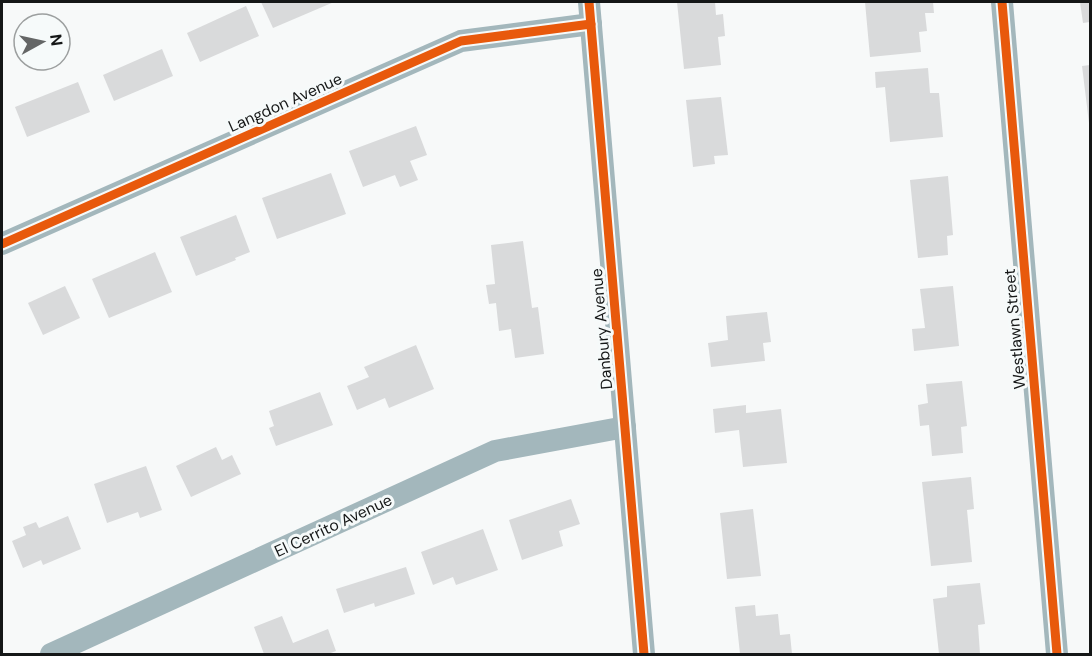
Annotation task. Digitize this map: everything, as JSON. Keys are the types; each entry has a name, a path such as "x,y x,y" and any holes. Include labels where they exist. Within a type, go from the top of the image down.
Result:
{"street":[{"name":"Danbury Avenue","path":"589,2 644,654"},
{"name":"Westlawn Street","path":"1002,2 1057,654"},
{"name":"Langdon Avenue","path":"2,244 461,40 591,24"},
{"name":"El Cerrito Avenue","path":"51,654 495,451 625,427"}],"building":[{"path":"261,2 334,2 273,28"},
{"path":"677,2 715,2 716,15 723,14 725,36 718,37 721,65 684,69"},
{"path":"865,2 933,2 934,13 925,13 927,31 919,32 921,52 870,57"},
{"path":"1080,2 1090,2 1090,22 1083,23"},
{"path":"246,6 259,36 200,62 187,33"},
{"path":"162,49 173,76 114,101 103,75"},
{"path":"1090,65 1090,123 1089,123 1082,66"},
{"path":"928,68 930,93 939,93 943,137 890,142 885,87 876,88 875,72"},
{"path":"78,82 90,112 27,137 15,107"},
{"path":"721,97 728,155 714,156 715,164 693,167 686,100"},
{"path":"416,126 427,155 410,161 418,180 400,187 395,175 363,187 349,151"},
{"path":"331,173 346,214 277,239 262,198"},
{"path":"948,176 953,235 947,236 948,255 918,258 910,180"},
{"path":"236,215 250,252 196,276 180,237"},
{"path":"523,241 532,308 538,307 544,354 515,358 511,329 499,331 496,303 489,304 486,285 495,284 491,245"},
{"path":"155,252 172,292 109,318 92,279"},
{"path":"65,286 80,318 43,335 28,303"},
{"path":"953,286 959,346 914,351 912,329 925,328 920,289"},
{"path":"767,312 771,342 763,343 765,361 711,367 708,343 728,340 726,316"},
{"path":"416,345 434,389 389,408 385,398 357,410 347,386 369,377 364,367"},
{"path":"962,381 967,426 961,427 963,453 932,456 929,425 920,426 918,405 928,403 926,384"},
{"path":"320,392 333,425 276,446 269,428 274,426 269,411"},
{"path":"746,405 746,413 781,409 787,463 743,467 739,430 715,433 713,409"},
{"path":"216,447 222,460 232,455 241,474 191,497 176,466"},
{"path":"146,466 162,510 140,518 138,512 107,523 94,484"},
{"path":"971,477 974,509 967,510 972,562 931,566 922,482"},
{"path":"571,499 580,524 559,531 563,546 522,560 509,520"},
{"path":"753,509 761,576 727,579 720,513"},
{"path":"68,516 81,549 43,565 41,560 23,568 12,541 26,535 23,527 36,522 39,528"},
{"path":"483,529 498,570 456,585 453,577 433,585 421,552"},
{"path":"406,567 415,594 375,607 374,603 344,613 336,589"},
{"path":"980,583 985,624 978,625 980,654 939,654 933,599 947,597 947,586"},
{"path":"755,605 756,616 778,614 780,635 790,634 792,654 740,654 735,607"},
{"path":"282,616 293,643 328,629 336,651 328,654 264,654 254,627"}],"cycle path":[{"path":"589,2 644,654"},
{"path":"1002,2 1057,654"},
{"path":"2,244 461,41 591,24"}]}
